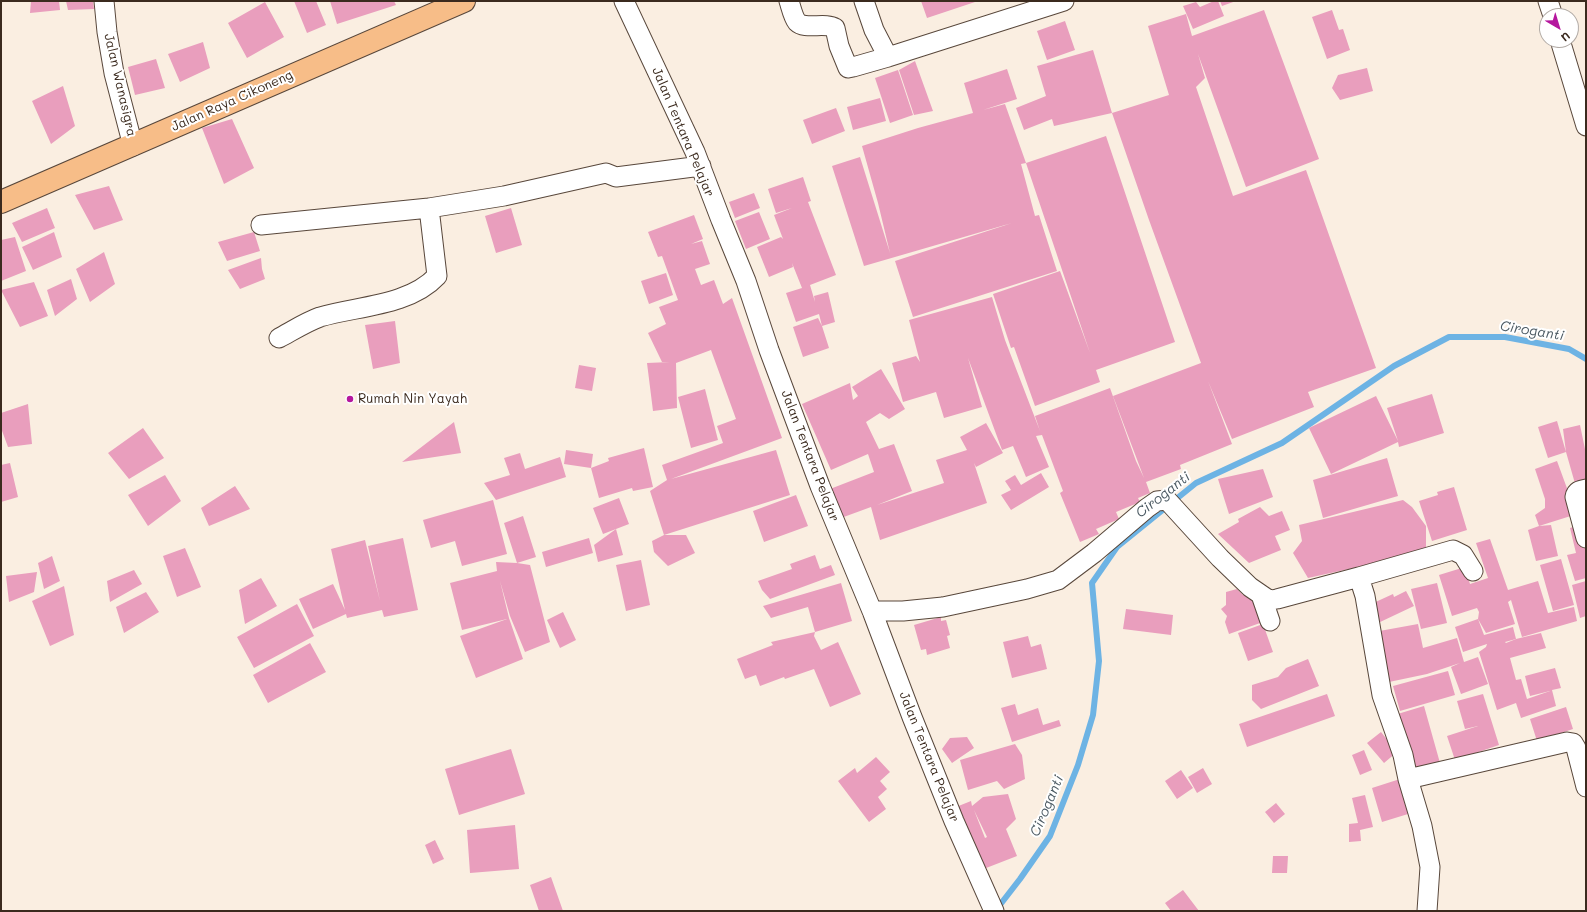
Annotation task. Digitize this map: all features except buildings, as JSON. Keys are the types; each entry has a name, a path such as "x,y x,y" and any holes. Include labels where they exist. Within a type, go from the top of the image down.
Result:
{"highway":[{"name":"Jalan Raya Cikoneng","path":"1,202 464,1"}],"street":[{"name":"Jalan Wanasigra","path":"104,1 107,32 114,73 133,146"},
{"name":"Jalan Tentara Pelajar","path":"624,1 701,166 720,220 746,281 772,357 820,486 872,611 912,717 954,821 992,907"},
{"path":"789,1 796,21 802,25 830,25 835,28 839,46 848,68 888,57 1064,1"},
{"path":"864,1 874,30 888,57"},
{"path":"1562,48 1586,126"},
{"path":"261,225 429,208 504,196 606,173 616,177 701,166"},
{"path":"279,338 319,318 408,296 430,284 437,276 429,208"},
{"path":"1586,489 1579,490 1575,497 1586,538"},
{"path":"872,611 903,611 943,607 1027,589 1058,580 1094,554 1147,508 1157,501 1163,500 1172,506 1220,558 1250,587 1260,595 1271,600 1453,550 1463,555 1473,571"},
{"path":"1359,577 1365,596 1382,695 1403,755 1408,779 1422,826 1430,868 1427,911"},
{"path":"1260,595 1270,621"},
{"path":"1408,779 1567,742 1573,743 1576,748 1586,787"}],"waterway":[{"name":"Ciroganti","path":"996,910 1050,836 1078,765 1093,715 1099,661 1092,583 1117,547 1196,483 1282,443 1394,366 1449,337 1505,337 1569,349 1586,359"}],"place":[{"name":"Rumah Nin Yayah","path":"350,399"}]}
